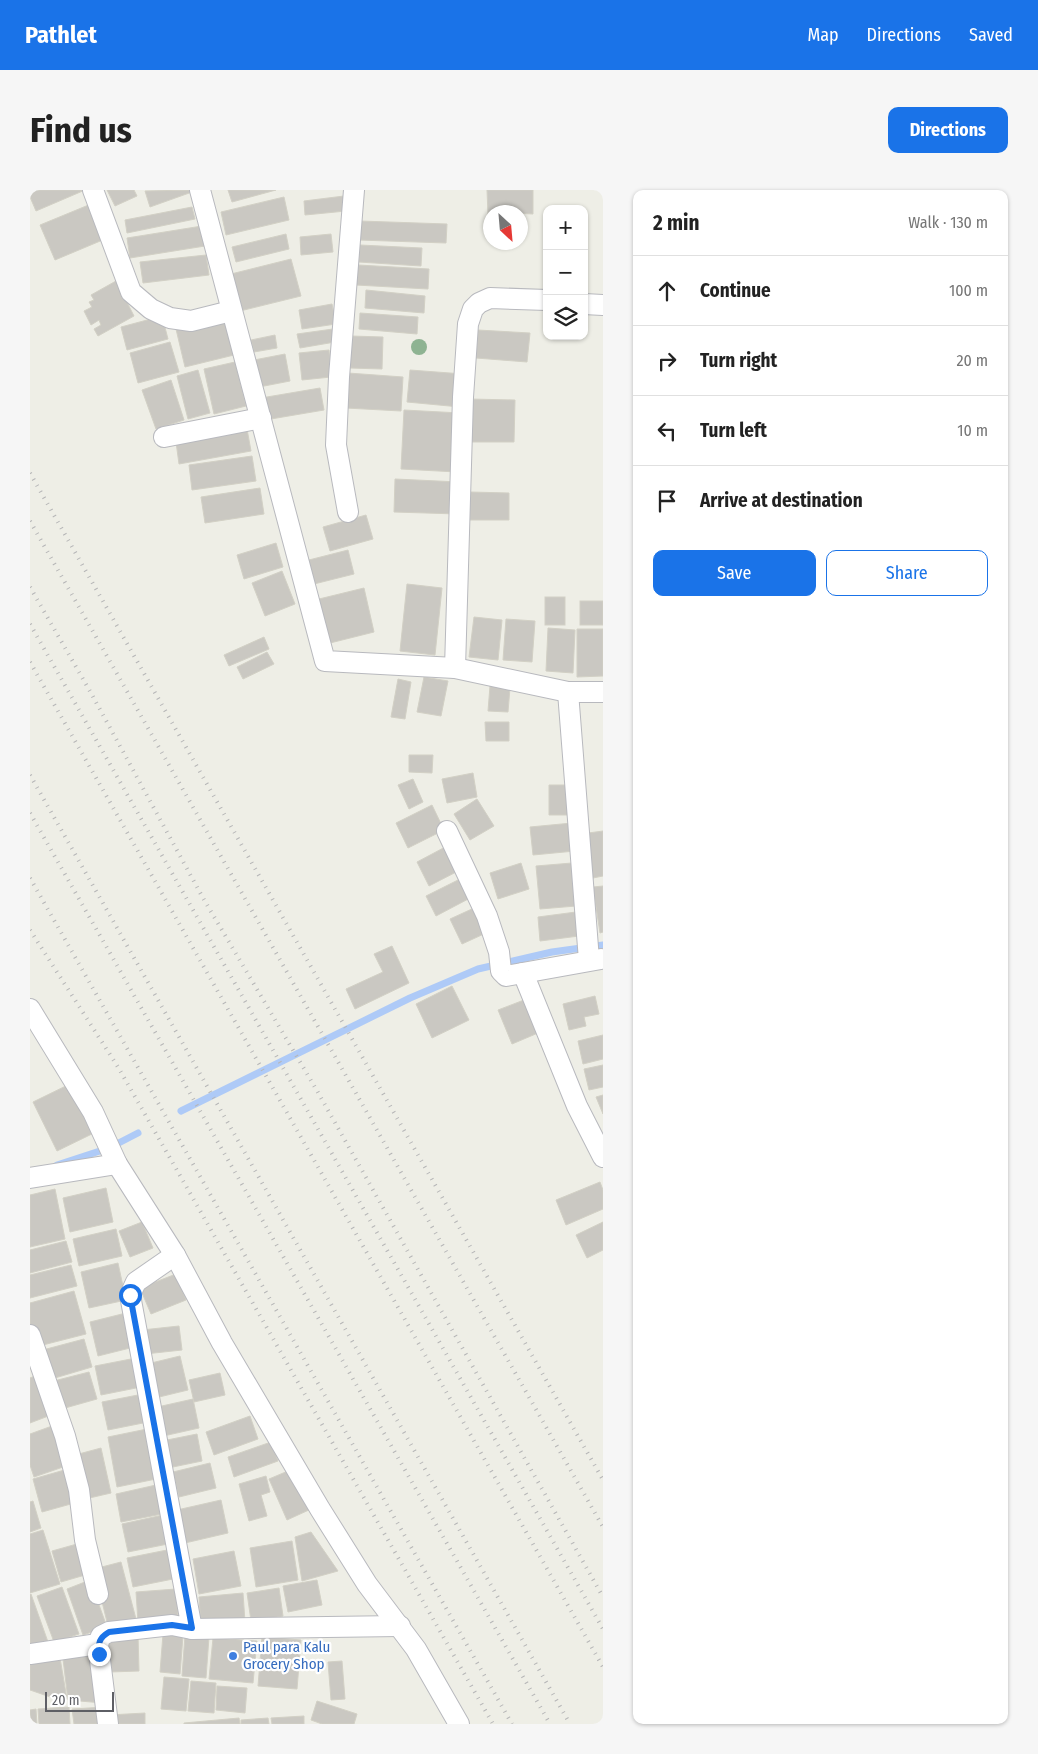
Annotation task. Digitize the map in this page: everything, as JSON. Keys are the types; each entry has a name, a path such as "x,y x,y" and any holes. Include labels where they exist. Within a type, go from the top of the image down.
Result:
{"street":[{"path":"93,190 131,292 151,309 170,318 191,321 231,311"},
{"path":"200,190 324,661 455,668 568,692 603,692"},
{"path":"348,512 336,445 339,377 354,190"},
{"path":"455,668 463,397 468,324 473,309 479,303 490,298 543,300"},
{"path":"588,304 603,305"},
{"path":"164,437 261,418"},
{"path":"447,831 483,908 506,976 594,959 588,936 568,692"},
{"path":"523,973 577,1106 603,1158"},
{"path":"30,1009 93,1112 116,1164 175,1255 222,1343 325,1517 367,1584 400,1626 459,1724"},
{"path":"30,1178 116,1164"},
{"path":"175,1255 136,1282 130,1295 192,1628"},
{"path":"30,1336 65,1436 79,1490 85,1540 98,1594"},
{"path":"108,1724 98,1644 101,1636 109,1632 172,1625 192,1628 400,1626"},
{"path":"30,1654 98,1644"}],"building":[{"path":"30,190 85,190 36,211 30,197"},
{"path":"107,190 134,190 137,196 115,206"},
{"path":"191,190 192,192 150,207 145,191"},
{"path":"228,190 276,190 232,202"},
{"path":"487,190 533,190 533,214 528,214 528,205 488,205"},
{"path":"344,196 346,211 305,215 304,201"},
{"path":"284,197 289,220 226,235 221,212"},
{"path":"91,204 105,239 55,260 40,225"},
{"path":"192,207 195,219 127,233 125,220"},
{"path":"360,221 447,224 446,243 359,240"},
{"path":"202,226 205,246 130,258 127,238"},
{"path":"286,234 289,249 236,262 232,247"},
{"path":"331,234 333,252 301,255 300,237"},
{"path":"360,245 422,248 421,266 359,262"},
{"path":"206,255 209,275 143,283 140,262"},
{"path":"291,259 301,296 240,311 231,274"},
{"path":"358,265 429,269 428,289 356,285"},
{"path":"116,281 134,316 98,336 94,329 101,325 99,320 91,325 84,311 92,307 89,302 94,300 91,295"},
{"path":"366,290 425,296 424,313 365,308"},
{"path":"332,304 336,324 302,329 299,310"},
{"path":"360,313 418,317 417,334 359,329"},
{"path":"162,316 168,339 127,350 121,327"},
{"path":"225,316 234,355 185,367 176,329"},
{"path":"333,329 335,342 300,348 297,334"},
{"path":"478,330 530,333 527,362 476,358"},
{"path":"275,335 277,348 254,352 251,340"},
{"path":"351,336 383,337 382,369 350,368"},
{"path":"170,342 179,372 138,383 130,353"},
{"path":"329,350 331,377 302,380 299,353"},
{"path":"285,354 290,381 259,387 254,360"},
{"path":"235,362 246,406 214,414 204,369"},
{"path":"198,370 210,413 188,419 177,376"},
{"path":"410,370 463,374 460,407 407,402"},
{"path":"348,373 403,377 401,411 346,408"},
{"path":"171,380 184,420 156,429 142,390"},
{"path":"320,388 324,410 265,420 261,398"},
{"path":"469,399 515,400 514,442 469,442"},
{"path":"404,410 460,413 457,472 401,469"},
{"path":"247,429 251,451 179,464 176,442"},
{"path":"252,456 256,481 192,490 189,465"},
{"path":"395,479 459,482 458,514 394,512"},
{"path":"260,488 264,514 205,523 201,497"},
{"path":"470,492 509,493 509,520 470,520"},
{"path":"366,515 373,539 330,551 323,527"},
{"path":"276,543 283,567 244,579 237,555"},
{"path":"348,550 354,574 310,585 305,561"},
{"path":"282,571 295,604 265,616 252,583"},
{"path":"407,584 442,588 435,655 400,651"},
{"path":"364,588 374,632 330,643 319,599"},
{"path":"545,597 565,597 565,625 545,625"},
{"path":"580,601 603,601 603,625 580,625"},
{"path":"474,617 502,620 498,660 469,657"},
{"path":"506,619 535,621 532,662 503,660"},
{"path":"548,628 575,630 573,673 546,671"},
{"path":"577,629 603,629 603,676 577,677"},
{"path":"264,637 269,649 229,666 224,655"},
{"path":"267,652 274,664 243,679 237,667"},
{"path":"424,677 448,681 441,716 417,712"},
{"path":"398,679 411,682 405,719 391,717"},
{"path":"490,686 510,688 508,712 488,711"},
{"path":"485,722 509,722 509,741 486,741"},
{"path":"409,755 433,755 432,773 409,772"},
{"path":"473,773 477,797 447,803 442,779"},
{"path":"413,779 423,802 409,809 398,785"},
{"path":"549,785 571,785 572,815 549,815"},
{"path":"477,799 494,826 470,840 454,814"},
{"path":"432,805 444,830 408,848 396,823"},
{"path":"572,823 575,851 533,855 530,827"},
{"path":"603,831 603,876 588,879 581,834"},
{"path":"449,845 462,869 429,886 417,862"},
{"path":"521,863 529,889 498,899 490,873"},
{"path":"572,863 576,906 540,909 536,866"},
{"path":"462,878 472,897 436,916 426,896"},
{"path":"603,886 603,932 600,933 593,887"},
{"path":"474,908 486,933 462,944 450,919"},
{"path":"576,912 579,936 540,941 538,917"},
{"path":"392,946 409,983 355,1009 346,989 383,972 374,954"},
{"path":"452,986 469,1020 432,1038 416,1004"},
{"path":"595,996 599,1014 584,1017 586,1026 569,1030 563,1004"},
{"path":"524,1000 538,1033 512,1044 498,1010"},
{"path":"603,1035 603,1059 583,1064 578,1041"},
{"path":"603,1065 603,1087 589,1090 584,1069"},
{"path":"74,1082 98,1131 57,1151 33,1102"},
{"path":"603,1095 603,1114 596,1097"},
{"path":"600,1182 603,1190 603,1209 566,1225 556,1200"},
{"path":"106,1188 113,1222 70,1232 63,1198"},
{"path":"55,1189 65,1239 30,1247 30,1195"},
{"path":"142,1222 153,1248 130,1257 119,1231"},
{"path":"603,1222 603,1250 587,1258 576,1235"},
{"path":"116,1229 122,1256 79,1266 73,1239"},
{"path":"66,1241 72,1262 30,1273 30,1250"},
{"path":"118,1263 126,1300 89,1308 81,1272"},
{"path":"71,1265 77,1286 30,1298 30,1275"},
{"path":"176,1274 186,1300 151,1314 140,1288"},
{"path":"74,1291 86,1334 35,1347 30,1328 30,1303"},
{"path":"126,1313 134,1347 98,1356 90,1322"},
{"path":"179,1326 182,1350 145,1354 142,1330"},
{"path":"84,1339 92,1367 48,1380 39,1351"},
{"path":"180,1356 188,1390 155,1398 147,1364"},
{"path":"136,1358 141,1387 101,1395 95,1366"},
{"path":"89,1372 97,1399 58,1410 50,1382"},
{"path":"220,1373 225,1395 194,1402 189,1380"},
{"path":"37,1375 51,1415 30,1423 30,1378"},
{"path":"143,1394 148,1422 108,1430 102,1402"},
{"path":"193,1399 199,1428 159,1437 153,1408"},
{"path":"250,1416 258,1439 214,1455 206,1432"},
{"path":"52,1426 66,1466 34,1477 30,1465 30,1434"},
{"path":"147,1429 156,1479 117,1487 108,1437"},
{"path":"197,1434 202,1461 168,1468 162,1441"},
{"path":"271,1442 278,1461 234,1477 228,1457"},
{"path":"101,1448 111,1493 85,1499 75,1455"},
{"path":"210,1463 216,1488 179,1497 173,1472"},
{"path":"68,1469 78,1502 42,1512 33,1479"},
{"path":"288,1471 311,1509 287,1520 269,1479"},
{"path":"266,1476 270,1492 261,1495 267,1516 249,1521 239,1484"},
{"path":"156,1485 162,1514 121,1522 116,1494"},
{"path":"221,1500 228,1533 185,1543 177,1510"},
{"path":"33,1501 41,1528 30,1532 30,1502"},
{"path":"163,1515 168,1544 128,1552 122,1524"},
{"path":"43,1530 60,1584 30,1593 30,1534"},
{"path":"311,1532 338,1571 302,1581 295,1537"},
{"path":"292,1541 298,1580 256,1587 250,1548"},
{"path":"84,1542 92,1573 61,1582 52,1551"},
{"path":"167,1550 173,1579 133,1587 127,1558"},
{"path":"234,1551 241,1586 199,1594 193,1559"},
{"path":"121,1562 136,1619 108,1626 94,1569"},
{"path":"90,1580 107,1627 83,1635 67,1589"},
{"path":"317,1580 322,1605 288,1612 283,1586"},
{"path":"62,1587 79,1634 54,1642 37,1596"},
{"path":"279,1588 283,1616 251,1621 247,1593"},
{"path":"176,1589 178,1619 138,1622 136,1592"},
{"path":"243,1593 245,1622 201,1626 199,1597"},
{"path":"30,1595 48,1642 30,1648"},
{"path":"163,1634 183,1636 180,1674 160,1672"},
{"path":"138,1635 139,1671 110,1672 108,1636"},
{"path":"185,1635 209,1637 206,1678 182,1676"},
{"path":"262,1637 301,1640 297,1689 258,1686"},
{"path":"213,1638 257,1641 253,1683 209,1679"},
{"path":"97,1655 103,1703 68,1700 63,1659"},
{"path":"60,1658 67,1699 59,1700 30,1690 30,1663"},
{"path":"342,1661 345,1699 331,1700 328,1662"},
{"path":"164,1677 189,1679 186,1711 161,1709"},
{"path":"191,1681 216,1683 214,1713 188,1711"},
{"path":"217,1686 247,1688 245,1713 216,1710"},
{"path":"317,1701 357,1714 354,1724 322,1724 311,1720"},
{"path":"69,1707 70,1724 39,1724 38,1709"},
{"path":"105,1707 106,1724 74,1724 72,1709"},
{"path":"36,1709 37,1724 30,1724 30,1710"},
{"path":"145,1713 145,1724 109,1724 109,1715"},
{"path":"304,1716 304,1724 272,1724 271,1718"},
{"path":"239,1718 240,1724 184,1724 184,1723"},
{"path":"268,1718 269,1724 241,1724 241,1720"}],"waterway":[{"path":"181,1111 410,998 478,969 552,952 603,945"},
{"path":"57,1165 109,1148 138,1133"}],"railway":[{"path":"30,473 603,1480"},
{"path":"30,521 603,1527"},
{"path":"30,587 91,693 203,898 316,1089 603,1597"},
{"path":"30,624 603,1629"},
{"path":"30,662 603,1667"},
{"path":"30,775 570,1724"},
{"path":"30,813 550,1724"},
{"path":"30,878 512,1724"},
{"path":"30,930 118,1067 493,1724"}],"place":[{"name":"Paul para Kalu Grocery Shop","path":"233,1656"}],"route":[{"path":"99,1654 98,1644 101,1636 109,1632 172,1625 192,1628 130,1295"}]}
